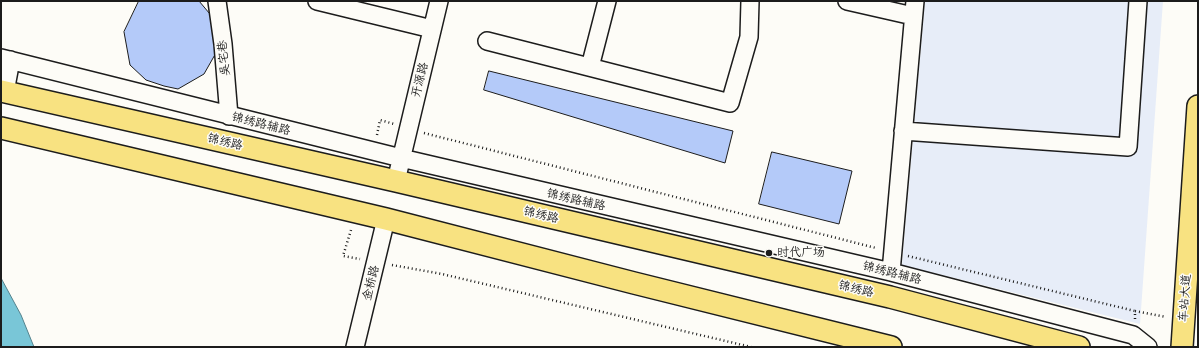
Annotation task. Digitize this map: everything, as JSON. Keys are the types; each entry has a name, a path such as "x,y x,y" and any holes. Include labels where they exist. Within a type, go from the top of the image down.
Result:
{"main road":[{"name":"锦绣路","path":"3,92 396,181 890,297 1078,347"},
{"name":"车站大道","path":"1182,347 1198,106"},
{"path":"1,128 386,220 891,347"}],"street":[{"name":"吴宅巷","path":"217,1 223,44 229,116"},
{"path":"317,1 432,29"},
{"name":"开源路","path":"396,181 439,1"},
{"path":"590,67 607,1"},
{"path":"486,41 730,103 749,37 750,1"},
{"path":"847,1 914,9 890,272"},
{"path":"903,131 1128,147 1138,1"},
{"name":"锦绣路辅路","path":"6,59 401,158 890,272 1133,335 1148,347"},
{"path":"3,92 6,59"},
{"name":"金桥路","path":"355,347 386,220"}],"path":[{"path":"1133,335 1135,311 1184,320"}],"shaded area":[{"path":"925,1 1163,1 1140,324 902,265"}],"water":[{"path":"1,278 21,315 34,347 1,347"}],"building":[{"path":"139,1 199,1 215,20 221,44 204,74 178,89 146,80 130,65 124,32"},
{"path":"489,71 733,131 725,163 484,90"},
{"path":"772,152 852,171 839,224 759,204"}],"place":[{"name":"时代广场","path":"769,253"}]}
